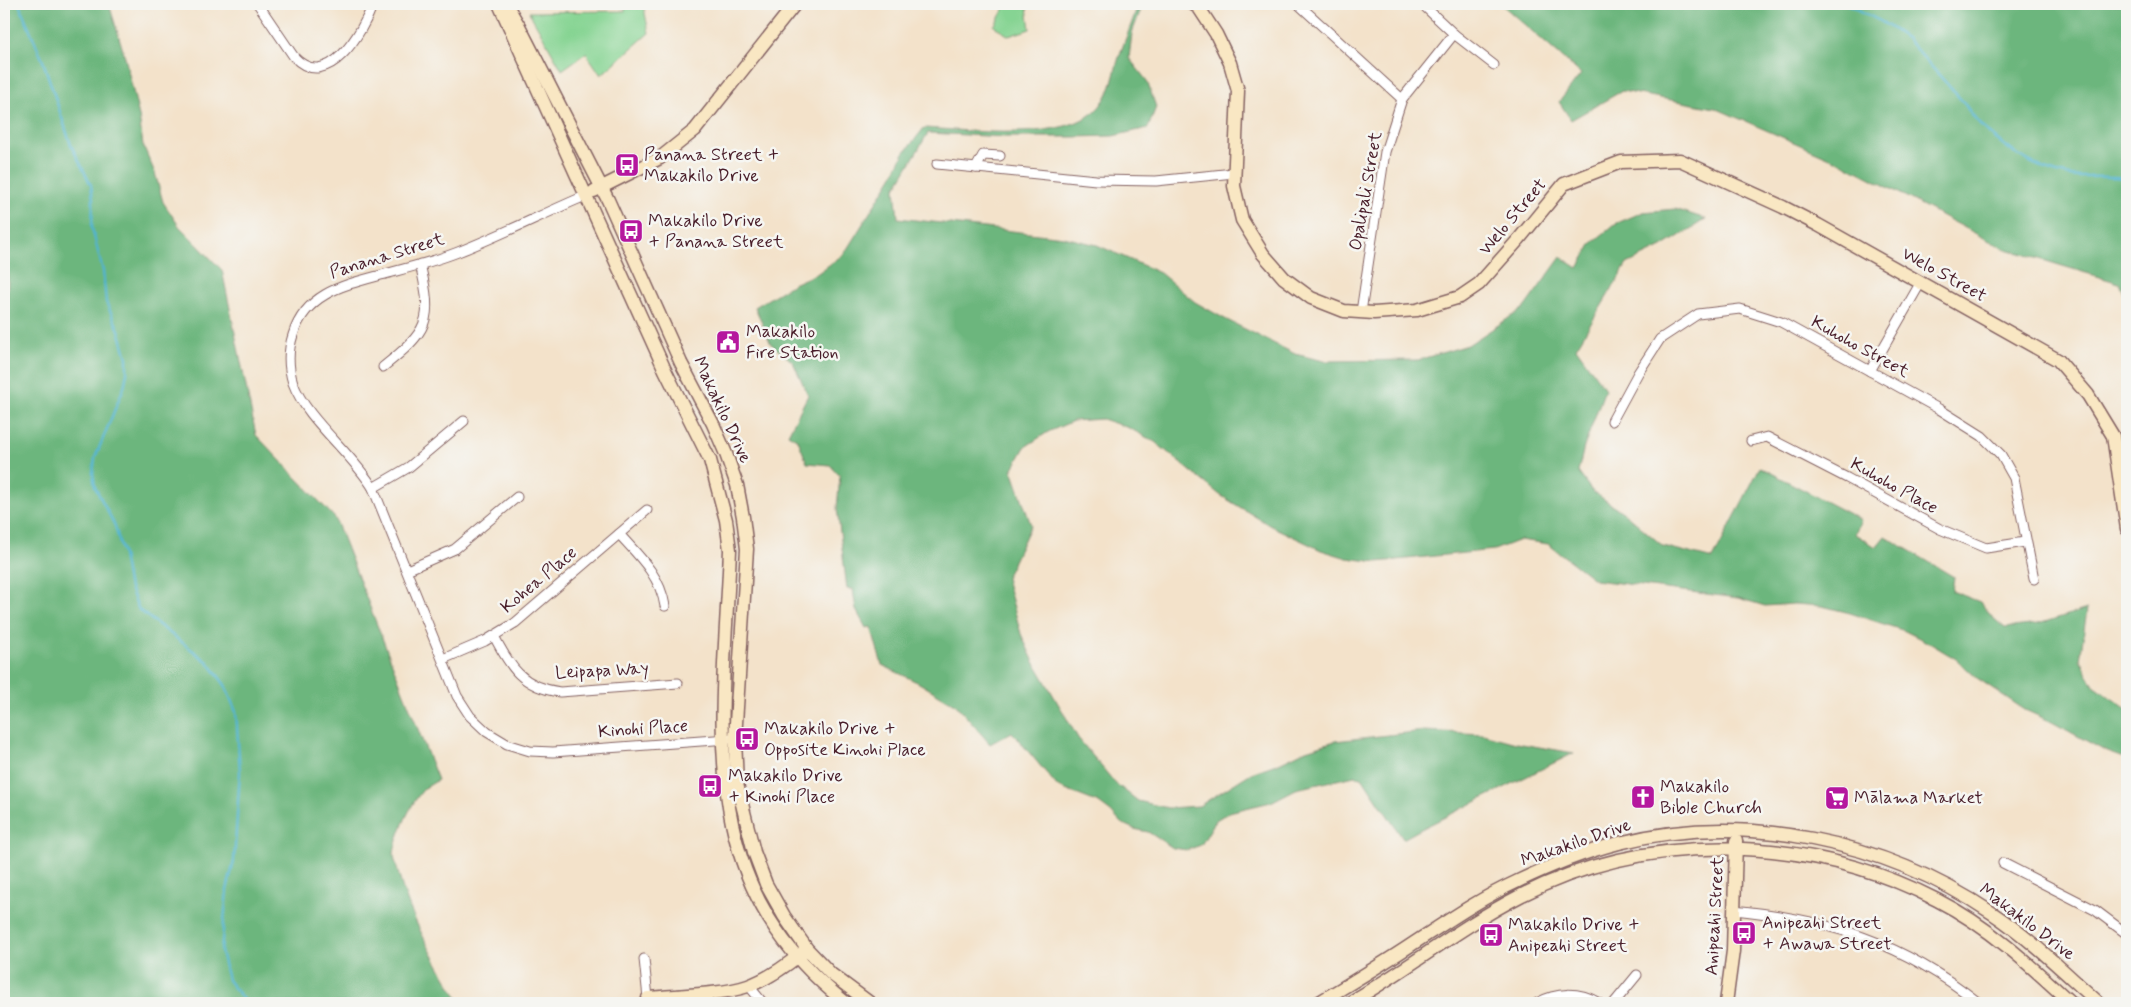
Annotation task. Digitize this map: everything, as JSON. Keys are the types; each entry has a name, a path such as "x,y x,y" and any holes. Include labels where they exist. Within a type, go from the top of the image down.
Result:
{"main road":[{"name":"Makakilo Drive","path":"499,4 585,196 710,460 720,490 730,550 722,739 730,819 739,856 770,922 802,953 870,1003"},
{"name":"Makakilo Drive","path":"506,4 602,188 681,363 713,424 726,454 744,517 747,549 735,739 737,784 754,852 766,884 820,983 846,1003"},
{"name":"Panana Street","path":"585,196 660,158 695,130 795,4"},
{"name":"Welo Street","path":"1194,4 1199,8 1216,34 1230,63 1238,91 1234,186 1242,220 1262,254 1284,278 1311,298 1344,311 1362,312 1417,310 1460,297 1479,284 1564,184 1621,162 1680,160 1783,207 1921,282 2058,360 2088,394 2113,436 2127,529"},
{"path":"666,370 681,363"},
{"name":"Makakilo Drive","path":"1318,1003 1466,910 1515,882 1558,864 1628,842 1674,833 1736,831 1795,836 1862,851 1944,884 1992,913 2036,947 2099,1003"},
{"name":"Anipeahi Street","path":"1726,1003 1732,951 1736,831"},
{"name":"Makakilo Drive","path":"1348,1003 1474,922 1521,896 1570,874 1622,859 1676,850 1736,848 1784,852 1836,862 1888,878 1937,900 1983,928 2026,961 2070,1003"},
{"path":"648,1000 749,986 778,971 802,953"}],"street":[{"path":"258,4 294,57 301,64 314,68 331,63 348,48 364,25 373,4"},
{"path":"1298,4 1402,99"},
{"path":"1422,4 1454,34 1494,65"},
{"name":"Opalipali Street","path":"1362,312 1385,152 1402,99 1454,34"},
{"path":"976,168 983,155 1000,156"},
{"path":"937,164 1096,180 1156,181 1234,173"},
{"name":"Panana Street","path":"553,752 536,752 518,748 496,739 474,720 463,706 373,488 300,398 290,373 290,346 295,329 304,313 323,294 346,284 457,252 585,196"},
{"path":"383,367 411,344 419,334 425,321 428,301 420,264"},
{"path":"1870,370 1921,282"},
{"name":"Kuhoho Street","path":"1612,421 1638,373 1660,339 1698,314 1740,309 1781,322 1939,409 1982,436 2001,455 2014,478 2025,542 2034,579"},
{"path":"373,488 409,467 464,421"},
{"name":"Kuhoho Place","path":"1751,441 1767,437 1940,529 1986,548 2025,542"},
{"path":"407,570 455,549 517,497"},
{"name":"Kohea Place","path":"443,659 494,636 529,612 647,510"},
{"path":"619,534 655,575 665,606"},
{"name":"Leipapa Way","path":"494,636 514,671 532,684 545,689 560,692 678,683"},
{"name":"Kinohi Place","path":"553,752 735,739"},
{"path":"2003,862 2095,910 2127,934"},
{"path":"1734,910 1780,914 1817,922 1872,939 1916,960 1956,985 1979,1003"},
{"path":"644,959 648,1000"},
{"path":"1614,1003 1637,975"},
{"path":"749,986 763,1003"},
{"path":"1537,1003 1565,994 1585,997 1599,1003"}],"green space":[{"path":"4,4 109,4 125,57 139,116 143,145 155,173 163,202 179,226 222,270 256,435 335,518 438,780 425,788 410,809 395,846 394,856 403,889 417,924 461,1003 4,1003 4,325 8,284 4,243"},
{"path":"625,4 645,4 644,8 649,33 601,75 586,53 562,70 529,12 625,11"},
{"path":"1007,4 1019,4 1027,7 1030,29 1009,36 994,26"},
{"path":"1138,4 1143,4 1132,33 1129,58 1147,81 1156,107 1148,128 1113,136 1074,137 1005,137 928,133 895,189 898,218 1064,237 1097,245 1160,273 1195,302 1225,319 1295,354 1324,361 1418,360 1468,345 1524,308 1561,257 1578,268 1592,243 1615,224 1643,212 1675,209 1706,219 1662,247 1627,264 1576,348 1605,389 1584,447 1578,472 1592,491 1627,515 1663,546 1713,559 1760,467 1861,520 1855,534 1876,547 1885,536 1954,577 1952,591 1980,602 1992,617 2005,628 2038,624 2087,609 2080,660 2094,686 2127,709 2127,759 2105,751 2052,722 2025,710 1977,678 1956,659 1931,644 1905,631 1850,613 1822,606 1794,604 1765,606 1738,598 1595,580 1548,544 1520,540 1494,550 1377,562 1347,558 1321,550 1269,525 1220,495 1155,442 1129,428 1102,419 1073,421 1048,432 1025,447 1012,470 1031,525 1006,578 1021,634 1033,660 1078,738 1115,783 1138,801 1168,808 1199,806 1251,773 1279,763 1306,750 1335,741 1424,731 1483,734 1516,743 1574,753 1403,839 1362,777 1355,776 1296,789 1271,802 1229,812 1216,820 1201,845 1187,850 1173,848 1148,832 1134,829 1121,823 1099,803 1058,787 1012,732 990,744 956,705 919,683 882,665 871,627 866,628 856,610 853,589 847,589 837,508 840,476 830,465 807,463 798,440 788,434 808,395 793,362 771,344 755,307 793,284 818,273 844,254 892,177 904,153 924,128 1017,132 1066,126 1086,118 1100,106 1108,93"},
{"path":"1501,4 2127,4 2127,303 2119,283 2003,248 1844,164 1715,108 1622,91 1571,120 1559,102 1581,74"}],"waterway":[{"path":"19,4 43,61 71,145 91,185 93,199 92,228 103,271 106,302 119,330 127,358 127,373 124,387 95,458 93,473 95,487 115,526 128,583 139,610 208,662 225,685 236,712 240,772 234,861 227,890 221,951 228,980 246,1003"},
{"path":"1847,4 1882,22 1906,38 1984,127 2010,150 2040,167 2070,176 2127,179"}],"place":[{"name":"Panana Street + Makakilo Drive","path":"627,165"},
{"name":"Makakilo Drive + Panana Street","path":"631,231"},
{"name":"Makakilo Fire Station","path":"728,342"},
{"name":"Makakilo Drive + Opposite Kinohi Place","path":"747,739"},
{"name":"Makakilo Drive + Kinohi Place","path":"710,786"},
{"name":"Makakilo Bible Church","path":"1643,797"},
{"name":"Mālama Market","path":"1837,798"},
{"name":"Anipeahi Street + Awawa Street","path":"1744,933"},
{"name":"Makakilo Drive + Anipeahi Street","path":"1491,935"}]}
